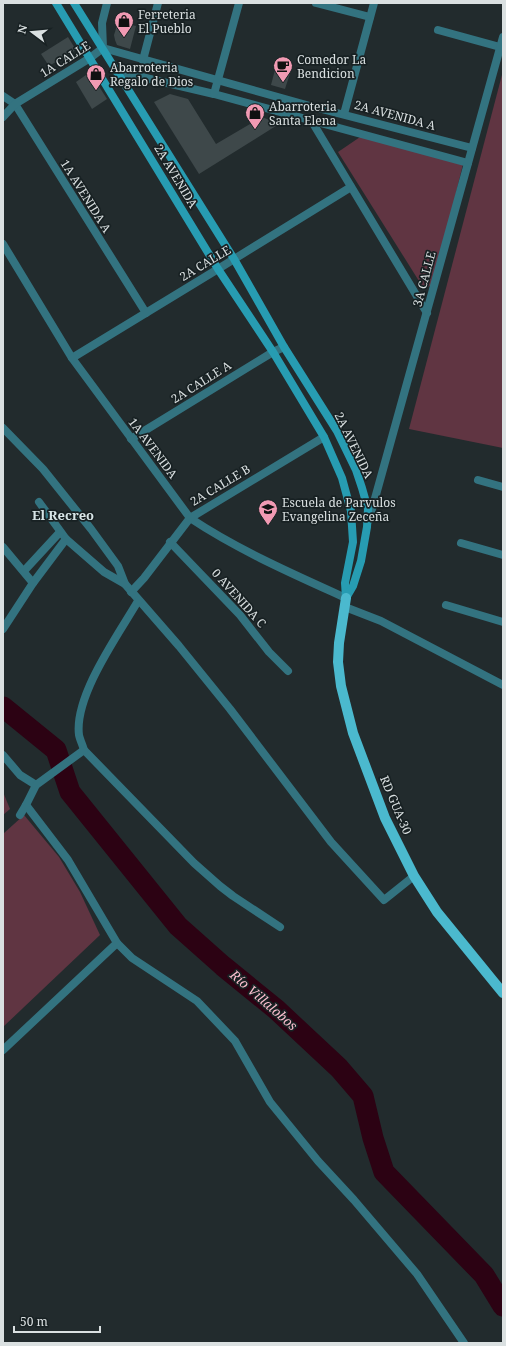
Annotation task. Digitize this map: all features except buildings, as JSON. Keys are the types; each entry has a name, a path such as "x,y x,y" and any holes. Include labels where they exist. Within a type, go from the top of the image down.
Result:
{"main road":[{"name":"RD GUA-30","path":"346,603 339,643 338,662 340,686 353,733 385,818 414,876 437,912 503,992"}],"street":[{"name":"2A AVENIDA","path":"56,3 218,269 273,352 324,437 342,478 351,511 353,526 353,542 345,583 346,603"},
{"name":"2A AVENIDA","path":"74,3 234,259 284,347 337,431 356,470 368,509 367,527 361,561 346,603"},
{"name":"1A CALLE","path":"3,117 15,104 90,58 103,48 102,23 107,3"},
{"path":"143,60 158,3"},
{"path":"214,94 239,3"},
{"path":"316,3 370,17"},
{"path":"344,114 374,3"},
{"path":"438,30 500,47"},
{"name":"3A CALLE","path":"367,527 503,38"},
{"name":"2A AVENIDA A","path":"103,48 217,81 472,148"},
{"path":"116,71 214,94 468,163"},
{"name":"1A AVENIDA A","path":"3,96 15,104 146,312"},
{"path":"311,120 427,313"},
{"name":"2A CALLE","path":"72,358 351,187"},
{"name":"1A AVENIDA","path":"3,244 72,358 190,518 220,537 288,571 503,686"},
{"name":"2A CALLE A","path":"131,440 273,352 284,347"},
{"path":"3,428 43,469 91,529 118,566 125,584 138,601 179,646 230,709 331,842 384,900 414,876"},
{"name":"2A CALLE B","path":"131,592 144,578 170,542 190,518 324,437"},
{"path":"478,480 503,487"},
{"path":"40,502 66,539 104,572 125,584"},
{"path":"353,526 367,527"},
{"path":"24,571 60,532"},
{"path":"3,629 33,583 66,539"},
{"name":"0 AVENIDA C","path":"170,542 240,615 269,652 288,671"},
{"path":"461,543 503,555"},
{"path":"3,547 33,583"},
{"path":"138,601 98,668 86,693 80,717 79,736 84,750 210,877 233,896 280,927"},
{"path":"446,605 503,622"},
{"path":"20,815 38,783 68,763 84,750"},
{"path":"3,755 20,775 38,783"},
{"path":"26,805 68,860 117,944 132,958 197,1001 235,1042 270,1102 318,1161 354,1200 416,1274 464,1343"},
{"path":"3,1050 117,944"}],"shaded area":[{"path":"503,71 503,448 409,429"},
{"path":"363,135 463,164 434,284 424,289 338,152"},
{"path":"3,792 10,809 3,815"},
{"path":"24,815 59,857 80,892 100,935 3,1027 3,834"}],"waterway":[{"name":"Río Villalobos","path":"3,707 56,750 70,792 178,926 223,966 277,1010 339,1068 363,1096 373,1138 384,1172 484,1275 503,1306"}],"place":[{"name":"Ferreteria El Pueblo","path":"124,38"},
{"name":"Comedor La Bendicion","path":"283,83"},
{"name":"Abarroteria Regalo de Dios","path":"96,91"},
{"name":"Abarroteria Santa Elena","path":"255,130"},
{"name":"Escuela de Parvulos Evangelina Zeceña","path":"268,526"}],"district":[{"name":"El Recreo","path":"63,515"}]}
